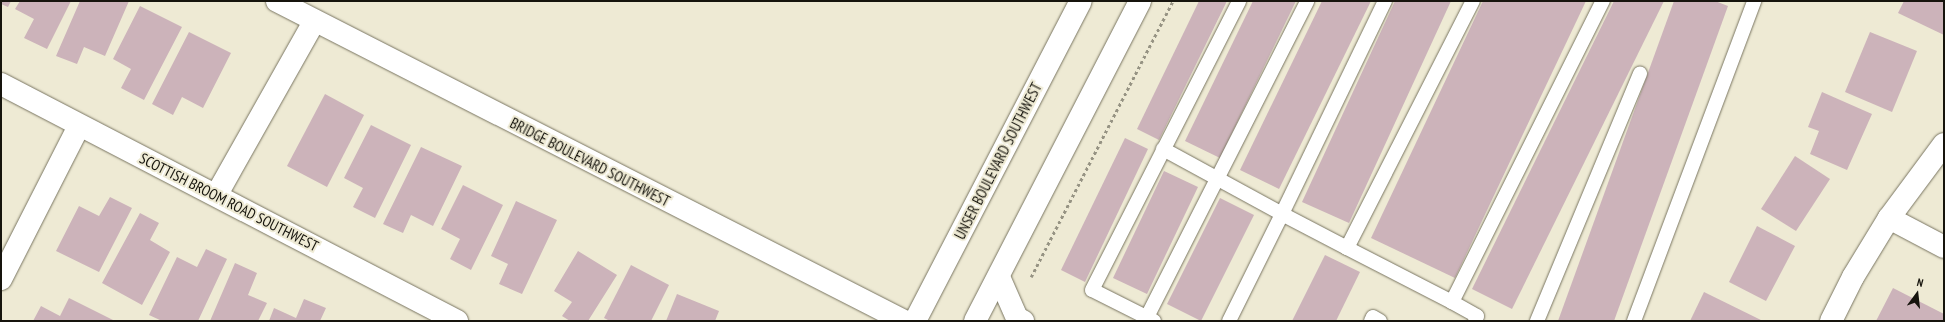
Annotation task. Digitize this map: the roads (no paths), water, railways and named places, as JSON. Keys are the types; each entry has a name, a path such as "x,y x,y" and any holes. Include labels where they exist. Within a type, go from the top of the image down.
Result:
{"street":[{"name":"BRIDGE BOULEVARD SOUTHWEST","path":"277,1 314,22 904,321"},
{"name":"UNSER BOULEVARD SOUTHWEST","path":"915,321 1082,1"},
{"path":"975,321 1140,1"},
{"path":"217,194 314,22"},
{"name":"SCOTTISH BROOM ROAD SOUTHWEST","path":"1,84 79,126 217,194 457,321"},
{"path":"1,279 79,126"},
{"path":"1831,321 1853,277 1889,218 1944,144"},
{"path":"1889,218 1944,247"},
{"path":"999,277 1017,318 1023,321"}],"lane":[{"path":"1239,1 1092,290 1151,319 1217,179 1308,1"},
{"path":"1229,321 1385,1"},
{"path":"1347,248 1473,1"},
{"path":"1452,302 1603,1"},
{"path":"1634,321 1754,1"},
{"path":"1537,321 1640,74"},
{"path":"1164,149 1282,214 1452,302 1480,319"},
{"path":"1371,321 1373,317 1380,321"}]}
